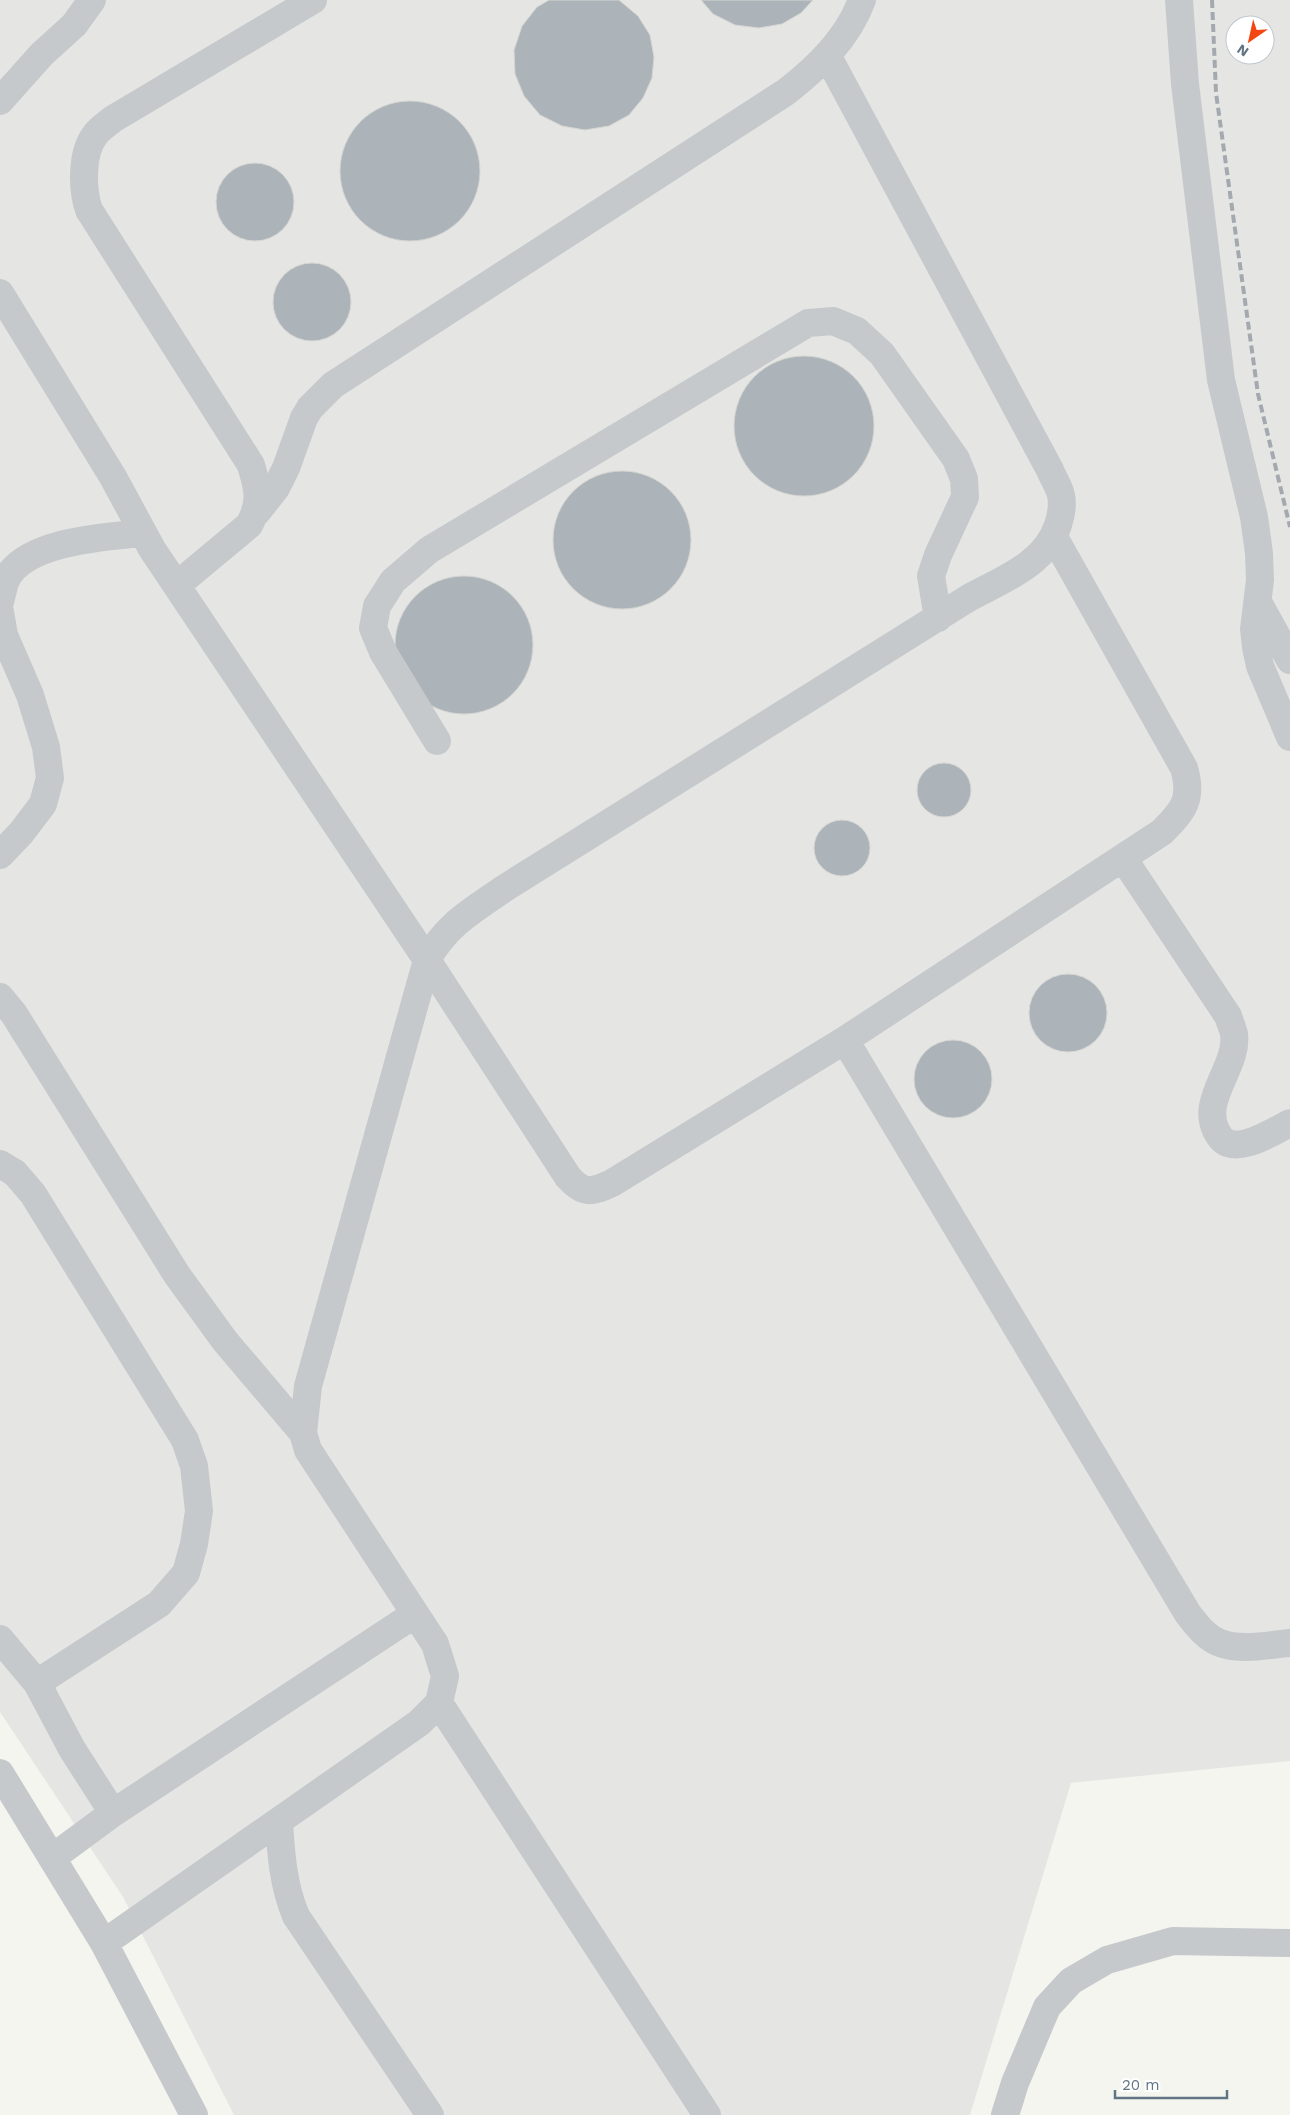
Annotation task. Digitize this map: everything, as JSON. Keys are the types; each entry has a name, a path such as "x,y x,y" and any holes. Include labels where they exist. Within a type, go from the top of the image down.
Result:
{"street":[{"path":"0,101 42,54 74,26 92,0"},
{"path":"257,512 257,485 251,465 89,210 84,197 83,178 87,155 95,135 113,120 313,0"},
{"path":"177,585 249,525 276,488 286,468 304,418 310,408 333,384 786,92 808,75 827,55 854,20 862,0"},
{"path":"1179,0 1185,84 1221,380 1254,517 1260,553 1260,580 1254,629 1256,648 1260,666 1290,738"},
{"path":"104,1943 419,1724 439,1702 445,1676 435,1644 308,1450 303,1433 308,1386 427,960 438,940 455,922 505,888 938,618 1027,565 1044,552 1054,537 1062,514 1061,495 1050,470 827,55"},
{"path":"0,293 113,477 143,533 427,960 568,1177 578,1188 594,1191 612,1183 845,1040 1162,832 1176,818 1186,802 1189,785 1184,768 1054,537"},
{"path":"437,741 383,652 373,628 377,606 393,581 428,550 808,324 833,321 857,331 876,348 956,459 964,479 965,497 938,555 931,576 938,618"},
{"path":"0,602 6,579 24,560 50,547 102,537 143,533"},
{"path":"1258,602 1290,660"},
{"path":"0,612 4,636 30,695 46,747 50,778 42,804 22,833 0,856"},
{"path":"1123,858 1228,1016 1234,1035 1231,1054 1212,1111 1214,1126 1218,1133 1222,1139 1237,1145 1256,1140 1290,1123"},
{"path":"0,997 14,1014 177,1275 225,1341 303,1433"},
{"path":"845,1040 1188,1614 1204,1633 1219,1643 1242,1648 1290,1643"},
{"path":"0,1164 15,1173 33,1194 185,1440 194,1466 199,1511 194,1544 186,1573 159,1604 37,1683"},
{"path":"52,1858 113,1813 415,1614"},
{"path":"0,1639 37,1683 72,1749 113,1813"},
{"path":"439,1702 707,2115"},
{"path":"0,1773 104,1943 194,2115"},
{"path":"279,1821 282,1864 288,1895 296,1916 430,2115"},
{"path":"1005,2115 1015,2083 1047,2007 1071,1981 1107,1960 1173,1941 1290,1943"}],"shaded area":[{"path":"0,0 1290,0 1290,1761 1071,1783 970,2115 234,2115 123,1897 0,1712"}],"building":[{"path":"549,0 619,0 638,16 650,35 654,57 652,78 643,98 629,115 609,126 585,130 562,126 540,115 524,96 515,74 514,50 522,26 537,7"},
{"path":"701,0 813,0 801,13 782,24 759,28 735,25 713,14"},
{"path":"410,101 437,107 449,113 459,122 468,132 474,144 480,171 474,198 468,210 459,220 449,229 437,235 410,241 383,235 371,229 361,220 352,210 346,198 340,171 346,144 352,132 361,122 371,113 383,107"},
{"path":"255,163 270,166 287,180 291,187 294,202 291,217 277,234 270,238 255,241 240,238 223,224 219,217 216,202 219,187 233,170 240,166"},
{"path":"312,263 327,266 339,275 348,287 351,302 348,317 339,329 327,338 312,341 297,338 285,329 276,317 273,302 276,287 285,275 297,266"},
{"path":"804,356 831,362 843,368 853,377 862,387 868,399 874,426 868,453 862,465 853,475 843,484 831,490 804,496 777,490 765,484 755,475 746,465 740,453 734,426 740,399 746,387 755,377 765,368 777,362"},
{"path":"622,471 636,472 649,476 661,482 671,491 680,501 686,513 690,526 690,554 686,567 680,579 671,589 661,598 649,604 636,608 622,609 608,608 595,604 583,598 573,589 564,579 558,567 554,554 553,540 554,526 558,513 564,501 573,491 583,482 595,476 608,472"},
{"path":"464,576 478,577 491,581 503,587 513,596 522,606 528,618 532,631 532,659 528,672 522,684 513,694 503,703 491,709 478,713 464,714 450,713 437,709 425,703 415,694 406,684 400,672 396,659 395,645 396,631 400,618 406,606 415,596 425,587 437,581 450,577"},
{"path":"939,763 949,763 959,767 967,775 971,790 967,805 959,813 949,817 939,817 929,813 921,805 917,795 917,785 921,775 929,767"},
{"path":"842,820 857,825 865,833 870,848 865,863 857,871 842,876 827,871 819,863 814,848 819,833 827,825"},
{"path":"1068,974 1083,977 1100,991 1104,998 1107,1013 1104,1028 1090,1045 1083,1049 1068,1052 1053,1049 1036,1035 1032,1028 1029,1013 1032,998 1046,981 1053,977"},
{"path":"953,1040 968,1043 985,1057 989,1064 992,1079 989,1094 975,1111 968,1115 953,1118 938,1115 921,1101 917,1094 914,1079 917,1064 931,1047 938,1043"}],"railway":[{"path":"1212,0 1216,93 1258,394 1290,527"}]}
